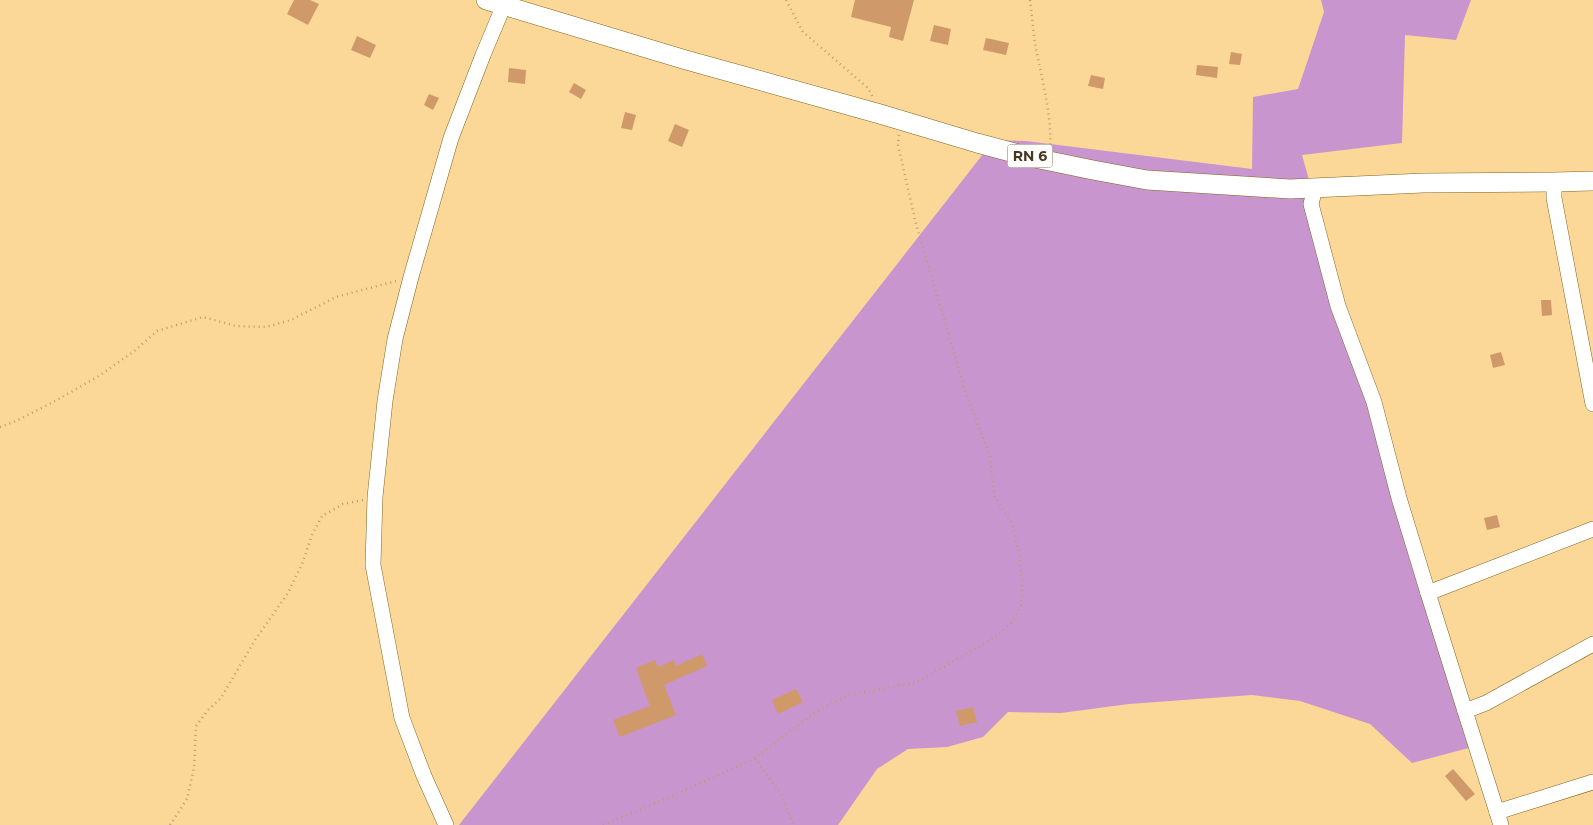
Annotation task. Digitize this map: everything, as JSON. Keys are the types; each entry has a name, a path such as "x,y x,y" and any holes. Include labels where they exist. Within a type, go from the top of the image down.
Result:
{"main road":[{"name":"RN 6","path":"486,0 686,60 977,143 1049,161 1147,180 1290,188 1423,183 1593,181"}],"street":[{"path":"446,825 424,776 402,718 373,565 375,497 385,401 395,339 451,138 504,5"},
{"path":"1554,182 1554,198 1593,404"},
{"path":"1315,188 1311,204 1338,306 1374,402 1399,498 1499,819 1593,782"},
{"path":"1428,593 1593,529"},
{"path":"1465,711 1486,703 1593,644"}],"path":[{"path":"786,0 803,32 868,88 880,114"},
{"path":"1030,0 1050,135 1049,161"},
{"path":"603,825 673,796 755,758 817,711 850,696 917,682 987,642 1011,624 1021,605 1022,585 1019,553 1011,522 995,497 990,456 966,394 916,224 898,145 900,120"},
{"path":"0,427 55,401 99,376 133,352 157,331 203,318 236,326 266,327 291,320 336,297 379,284 411,278"},
{"path":"170,825 186,799 194,768 196,726 208,710 221,698 254,640 288,594 302,564 312,535 322,516 343,504 375,497"},
{"path":"755,758 780,793 794,825"}],"shaded area":[{"path":"1321,0 1471,0 1456,40 1405,35 1402,143 1302,155 1341,294 1380,402 1480,745 1412,763 1370,724 1300,701 1252,695 1129,704 1061,713 1008,712 983,737 947,747 908,749 877,769 838,825 459,825 994,140 1026,141 1252,169 1253,97 1298,89 1324,12"}],"building":[{"path":"294,0 310,0 319,4 308,25 287,14"},
{"path":"855,0 914,0 903,41 889,37 891,27 851,17"},
{"path":"934,25 951,29 948,45 930,41"},
{"path":"357,36 376,45 370,58 351,50"},
{"path":"986,38 1009,43 1006,55 983,50"},
{"path":"1231,52 1242,54 1240,65 1229,64"},
{"path":"1197,65 1218,67 1217,78 1196,75"},
{"path":"509,68 526,70 525,84 508,82"},
{"path":"1091,75 1105,78 1103,89 1088,86"},
{"path":"574,83 586,90 581,99 569,92"},
{"path":"429,94 439,98 433,110 424,105"},
{"path":"625,112 636,115 632,130 621,128"},
{"path":"675,124 689,130 682,147 668,141"},
{"path":"1541,300 1551,300 1552,315 1542,316"},
{"path":"1501,352 1505,365 1493,368 1490,355"},
{"path":"1497,515 1500,527 1487,530 1484,518"},
{"path":"702,654 707,666 664,685 676,715 620,737 613,720 650,706 636,668 655,660 658,667 674,660 676,666"},
{"path":"796,689 803,702 778,714 772,700"},
{"path":"973,707 977,722 960,726 956,711"},
{"path":"1453,769 1475,794 1466,801 1445,776"}]}
